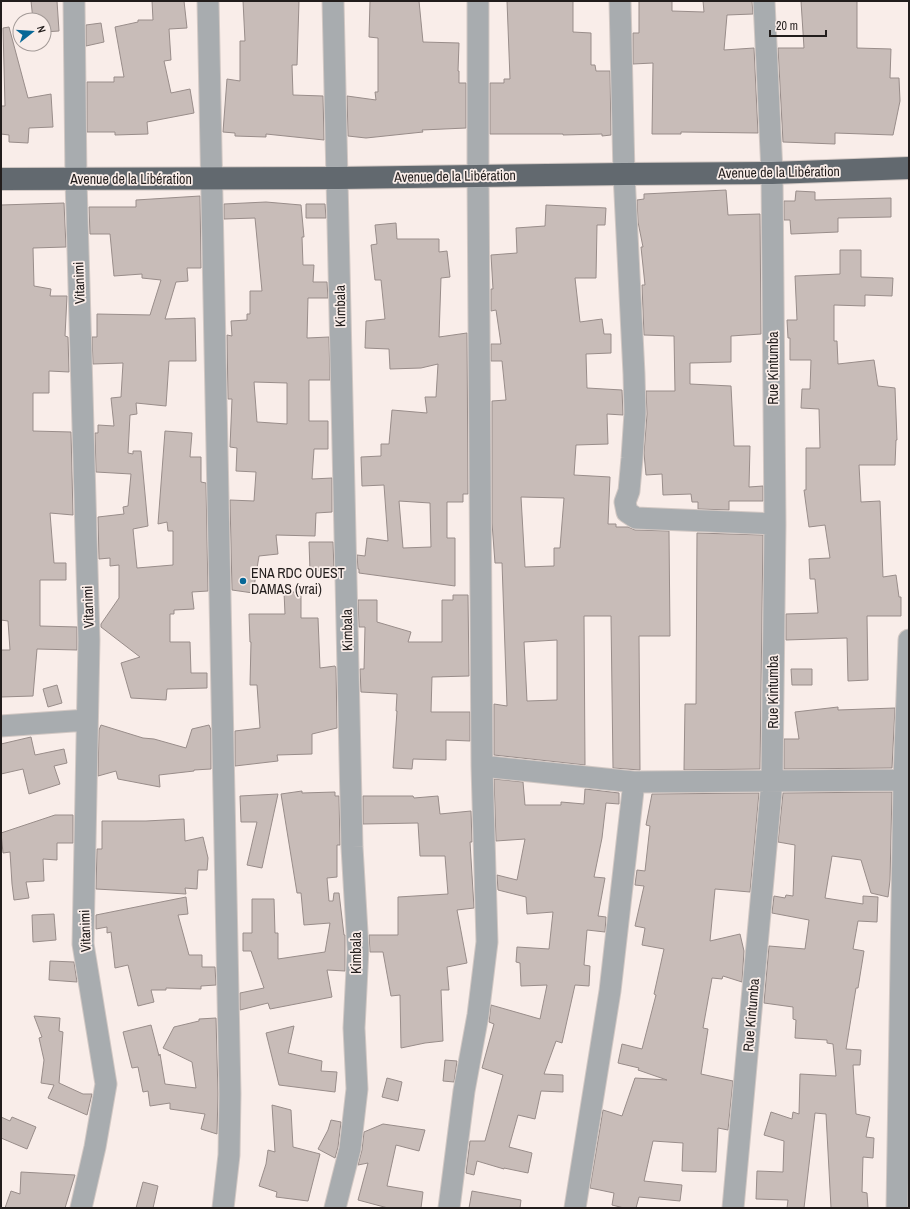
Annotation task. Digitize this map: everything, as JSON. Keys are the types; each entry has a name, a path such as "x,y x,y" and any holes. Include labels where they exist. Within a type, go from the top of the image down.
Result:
{"highway":[{"name":"Avenue de la Libération","path":"1,179 211,179 772,173 909,168"}],"street":[{"name":"Vitanimi","path":"74,1 76,180 89,640 83,944 106,1084 95,1147 81,1208"},
{"path":"208,1 230,1094 229,1155 223,1208"},
{"name":"Kimbala","path":"333,1 352,847 358,949 354,1028 357,1089 350,1149 336,1208"},
{"path":"449,1208 464,1091 478,1015 487,942 482,766 478,1"},
{"path":"620,1 624,174 635,412 629,491 625,502 627,512 636,518 774,524"},
{"name":"Rue Kintumba","path":"733,1208 772,781 774,524 772,173 764,1"},
{"path":"897,1208 909,640"},
{"path":"1,726 87,720"},
{"path":"482,766 634,782 907,780"},
{"path":"575,1208 610,991 634,782"}],"building":[{"path":"31,1 57,1 59,31 52,31 52,12 32,12"},
{"path":"152,1 184,1 187,28 169,29 171,60 164,61 171,93 190,89 194,113 147,122 148,134 115,135 115,132 87,132 87,82 114,82 114,77 124,77 115,27 138,22 138,20 153,20"},
{"path":"243,1 299,1 297,65 292,65 293,95 323,96 324,140 266,134 266,137 235,136 235,133 223,132 227,79 240,81 240,41 245,41"},
{"path":"370,1 419,1 423,42 459,43 459,83 466,83 466,128 422,130 423,132 366,138 348,136 347,96 376,100 375,92 378,92 378,38 369,37"},
{"path":"507,1 573,1 573,32 591,33 591,65 595,65 596,71 610,71 611,135 490,134 490,83 504,83 504,79 510,79"},
{"path":"639,1 672,1 672,11 704,12 703,1 752,1 753,14 727,15 724,50 754,48 758,133 681,132 681,134 652,134 653,63 633,64 633,33 639,33"},
{"path":"801,1 857,1 857,48 891,49 890,78 899,78 900,101 893,135 835,133 835,144 783,142 778,48 804,48"},
{"path":"101,23 104,42 86,46 86,25"},
{"path":"9,27 12,38 12,52 16,52 28,98 51,94 53,127 29,128 28,143 9,142 9,135 1,134 1,106 5,106 3,28"},
{"path":"726,190 728,215 760,214 761,334 731,336 731,362 690,363 690,384 731,386 734,446 750,446 749,487 763,486 763,501 729,501 729,510 698,509 698,502 692,502 691,494 663,495 662,474 646,475 644,453 647,414 646,391 675,391 674,336 644,335 642,285 645,285 641,247 643,247 638,222 637,200 644,199 644,194"},
{"path":"796,191 815,192 815,200 891,198 891,217 838,218 838,232 791,234 790,220 784,220 784,201 795,201"},
{"path":"200,196 201,268 187,268 188,281 176,282 165,319 195,318 196,361 169,361 166,406 136,403 137,414 130,415 128,453 133,454 133,451 141,451 148,526 133,529 137,568 173,565 173,531 168,531 167,522 158,524 165,431 192,433 190,457 201,457 201,482 206,483 208,591 192,592 194,609 174,610 174,614 170,614 170,642 190,642 191,673 207,673 207,688 167,689 166,700 131,698 121,663 140,657 101,627 101,624 119,598 119,565 110,566 110,558 99,559 98,517 124,514 123,507 128,506 131,474 96,472 95,433 98,433 98,425 114,426 111,398 121,397 123,363 93,364 92,337 97,337 97,314 150,315 161,280 142,278 142,274 114,276 110,234 90,234 89,207 136,207 136,200"},
{"path":"266,202 301,205 304,237 302,237 303,265 314,265 313,282 327,282 328,298 308,298 307,338 329,337 330,380 309,380 309,421 328,421 328,449 314,449 312,479 332,478 332,512 316,513 315,536 276,535 278,554 259,556 253,593 232,590 230,500 254,501 256,472 236,471 237,448 230,447 232,399 228,399 227,335 232,336 231,321 247,320 247,314 250,314 250,291 262,291 255,218 224,219 224,204","holes":["254,382 287,383 287,424 257,422"]},
{"path":"64,203 66,247 33,248 34,286 51,289 50,296 67,296 65,336 68,337 69,372 49,371 49,393 33,393 33,431 71,432 73,515 50,513 54,563 66,563 66,580 40,580 40,626 77,627 77,650 37,649 33,696 1,697 1,650 10,650 8,621 1,620 1,205"},
{"path":"306,204 325,204 326,218 306,218"},
{"path":"546,205 606,208 605,225 597,225 596,278 575,278 580,322 602,319 604,334 611,334 611,353 586,354 587,388 622,390 623,415 607,414 608,444 576,445 574,475 610,477 608,524 616,524 616,527 628,527 635,530 669,531 670,636 639,636 640,770 613,768 611,616 584,616 585,765 494,755 494,704 507,706 502,563 495,563 492,523 492,401 506,400 502,361 491,361 491,344 501,344 496,310 491,311 491,289 493,289 491,255 517,253 516,228 545,226","holes":["521,497 564,498 560,548 554,548 554,566 525,567","557,640 557,700 527,701 524,642"]},
{"path":"396,223 397,239 439,239 439,252 447,251 450,277 441,278 439,337 467,333 468,494 463,494 463,502 447,502 447,538 455,538 455,586 359,573 358,569 357,555 365,556 367,538 388,541 384,485 362,486 361,457 381,456 381,444 389,444 392,410 427,413 425,397 436,397 438,364 421,368 390,369 389,349 365,348 366,321 385,319 381,280 375,280 371,245 377,244 375,225","holes":["399,501 430,503 431,547 403,548"]},
{"path":"840,250 861,250 861,277 893,278 892,296 865,295 865,306 834,305 834,341 837,341 838,364 874,360 878,386 895,388 897,440 895,465 859,465 861,502 880,501 883,577 896,575 899,597 901,597 901,616 867,616 868,680 848,681 847,638 786,640 786,614 818,613 815,579 810,579 809,559 830,558 825,525 809,527 804,490 806,490 806,448 820,448 819,409 801,408 802,389 810,389 811,360 790,360 790,338 788,338 787,320 797,320 795,276 840,274"},
{"path":"697,533 763,535 760,769 684,770 685,704 696,704"},
{"path":"309,542 333,542 334,570 310,571"},
{"path":"284,592 301,592 301,618 318,618 320,668 335,666 336,668 337,728 312,734 312,754 277,755 278,761 235,766 235,731 260,728 257,685 250,685 251,642 249,614 285,614"},
{"path":"453,595 468,595 469,676 432,677 431,712 470,712 470,741 446,740 446,760 413,759 412,769 393,768 397,694 361,692 360,669 364,669 365,627 359,627 358,600 377,600 377,622 411,632 408,642 442,642 442,600 453,600"},
{"path":"791,669 812,669 812,685 792,685"},
{"path":"57,685 62,703 48,707 43,689"},
{"path":"838,707 838,710 895,708 892,768 784,769 784,739 799,739 795,712"},
{"path":"101,725 143,738 154,739 186,748 192,729 209,725 211,730 211,769 159,775 160,787 118,779 116,771 98,776 99,730"},
{"path":"31,737 35,755 64,749 67,763 54,766 60,784 29,794 23,769 1,774 1,744"},
{"path":"494,779 523,782 525,805 561,805 561,802 584,804 585,789 619,793 619,804 606,803 602,838 594,877 605,878 598,916 606,917 605,932 587,930 584,965 590,966 589,986 575,985 562,1043 556,1041 544,1074 563,1075 563,1092 541,1091 535,1119 518,1115 509,1147 532,1153 528,1173 504,1169 477,1161 474,1175 466,1173 470,1141 485,1141 503,1075 482,1068 494,1024 489,1022 491,1005 540,1019 547,985 521,986 520,963 516,962 517,947 549,949 553,912 527,914 526,897 498,890 497,875 517,880 525,839 496,841"},
{"path":"302,791 302,793 335,792 335,796 339,796 340,845 337,845 337,877 327,878 329,901 333,901 334,893 339,893 345,935 345,971 327,970 332,997 270,1009 268,1003 240,1010 240,993 264,988 251,951 243,951 243,933 252,933 252,899 274,899 275,933 278,933 278,959 325,952 330,923 304,925 301,893 297,893 281,794"},
{"path":"892,792 890,880 888,897 871,893 861,860 832,856 825,898 863,904 863,896 878,897 877,922 858,921 853,949 864,951 846,1049 861,1050 860,1065 853,1065 856,1114 870,1117 866,1137 874,1138 873,1158 863,1157 862,1192 867,1193 868,1208 831,1208 826,1114 815,1113 804,1208 787,1208 788,1200 756,1199 757,1171 783,1172 784,1141 764,1135 771,1112 792,1119 793,1112 799,1114 800,1074 836,1076 833,1044 827,1043 827,1040 795,1038 796,1020 793,1019 793,1007 764,1003 769,946 805,949 809,920 772,913 774,896 785,898 786,895 793,896 795,845 778,842 783,793"},
{"path":"759,793 750,892 715,889 710,941 740,934 744,951 742,982 723,976 722,979 712,978 703,1028 708,1029 701,1074 733,1081 728,1130 718,1128 716,1172 682,1171 683,1143 653,1141 644,1181 682,1185 680,1201 639,1197 636,1208 624,1208 612,1205 614,1193 590,1188 603,1110 622,1116 635,1078 667,1080 638,1070 639,1068 618,1063 622,1044 642,1049 656,995 654,994 664,949 642,945 645,928 635,926 644,886 635,885 637,870 645,871 650,826 646,825 652,794"},
{"path":"278,794 262,868 247,865 257,822 241,822 240,796"},
{"path":"363,796 413,796 414,798 438,796 440,814 471,811 472,842 470,842 474,908 457,910 467,963 447,967 449,990 441,990 443,1041 401,1048 400,995 391,996 383,952 370,952 369,935 398,935 398,897 448,894 445,856 420,856 418,823 363,824"},
{"path":"55,815 73,815 73,843 57,843 57,860 43,859 44,881 26,882 29,898 14,900 10,852 3,853 1,833"},
{"path":"184,819 185,841 203,837 208,858 207,870 198,870 197,889 185,888 186,894 96,889 97,849 102,849 102,821"},
{"path":"186,897 188,914 178,915 189,955 202,955 202,967 215,967 216,985 201,986 201,989 166,988 166,990 151,990 154,1002 138,1006 128,965 115,968 111,932 107,933 107,927 96,929 96,915"},
{"path":"54,914 56,940 33,942 32,915"},
{"path":"50,961 74,962 77,982 49,980"},
{"path":"34,1016 60,1018 59,1031 63,1032 59,1083 83,1094 92,1094 87,1115 48,1098 54,1085 41,1083 44,1060 39,1038 42,1037"},
{"path":"216,1018 218,1094 217,1134 201,1129 205,1114 170,1109 170,1103 150,1106 148,1091 143,1092 138,1067 132,1068 123,1032 151,1025 159,1056 160,1054 165,1084 196,1088 192,1062 163,1048 174,1027 199,1021 199,1019"},
{"path":"294,1026 288,1053 322,1061 321,1071 337,1072 335,1092 279,1085 266,1033"},
{"path":"445,1060 457,1061 454,1082 443,1081"},
{"path":"387,1078 402,1082 398,1101 382,1097"},
{"path":"272,1105 291,1110 293,1147 320,1154 308,1201 276,1197 277,1192 259,1186 266,1164 268,1150 275,1152"},
{"path":"1,1117 10,1121 12,1117 36,1127 27,1149 1,1138"},
{"path":"331,1120 341,1122 335,1158 318,1149 328,1130"},
{"path":"383,1124 425,1130 419,1151 396,1145 387,1186 423,1192 421,1208 388,1208 358,1200 368,1163 358,1165 362,1150 364,1132"},
{"path":"21,1172 75,1175 65,1208 5,1208 11,1191 20,1194"},
{"path":"143,1182 158,1186 153,1208 136,1208"},
{"path":"472,1191 521,1200 520,1208 469,1208"}],"place":[{"name":"ENA RDC OUEST DAMAS (vrai)","path":"243,581"}]}
